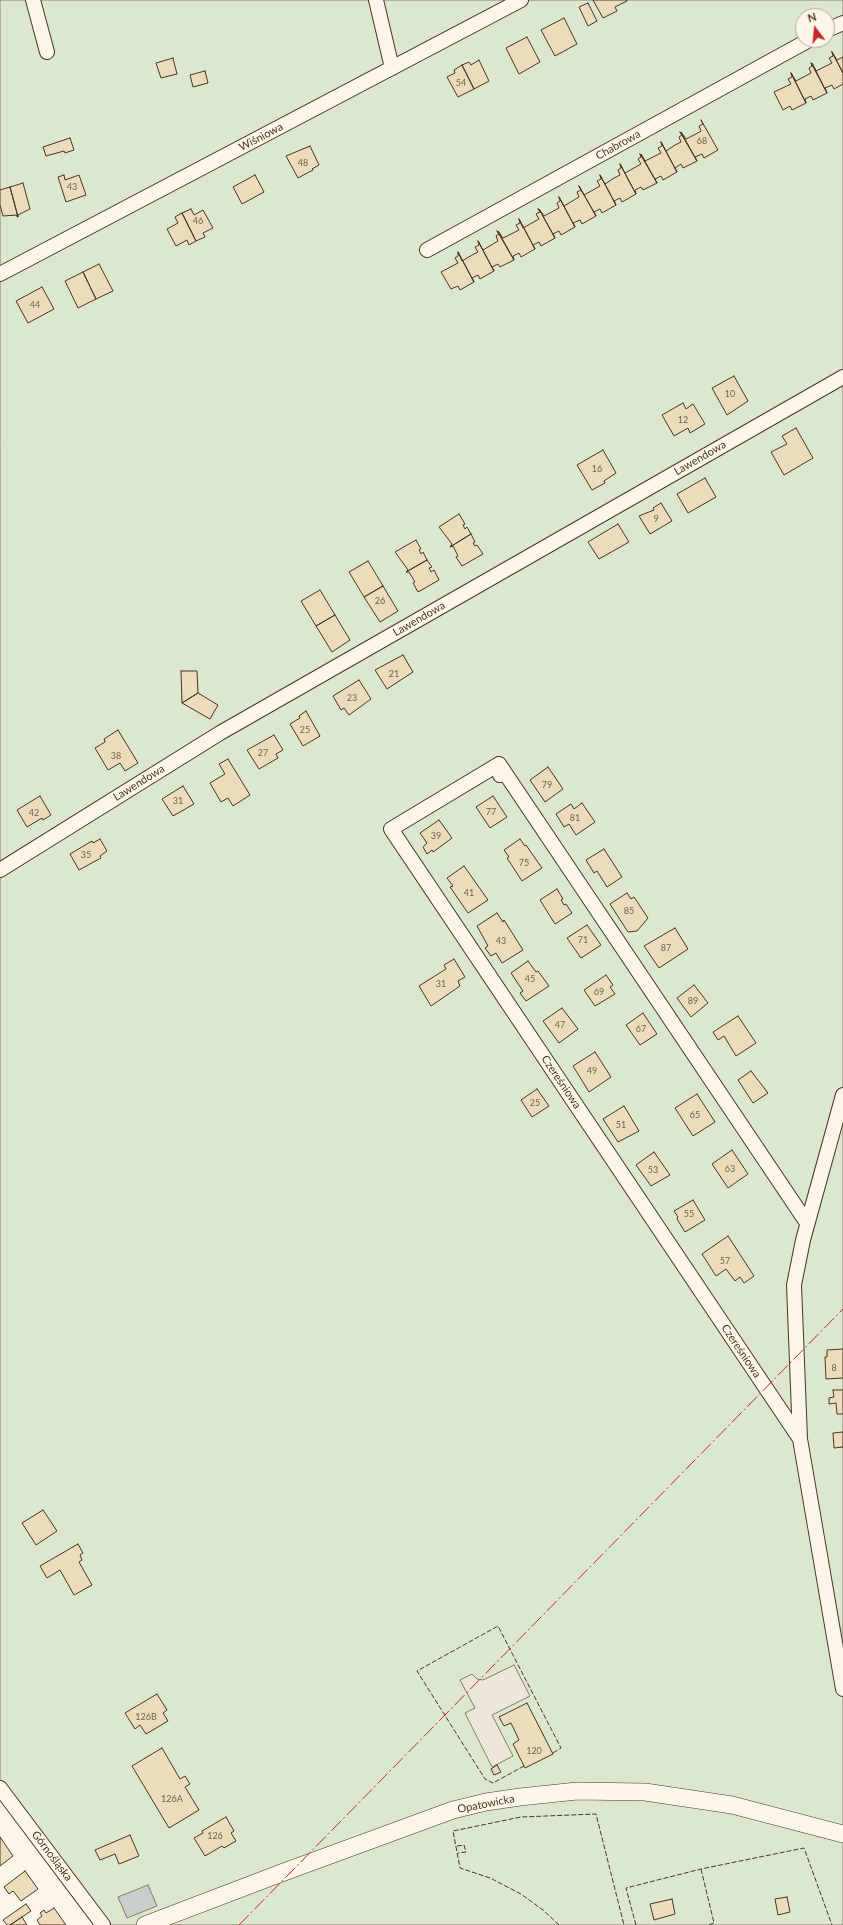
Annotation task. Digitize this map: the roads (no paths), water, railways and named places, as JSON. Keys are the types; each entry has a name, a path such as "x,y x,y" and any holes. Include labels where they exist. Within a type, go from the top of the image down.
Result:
{"street":[{"path":"33,0 47,52"},
{"path":"376,0 392,68"},
{"name":"Wiśniowa","path":"0,274 521,0"},
{"name":"Chabrowa","path":"427,250 795,48"},
{"name":"Lawendowa","path":"0,870 220,733 843,377"},
{"name":"Czereśniowa","path":"800,1439 391,829 500,770 807,1223"},
{"name":"Czereśniowa","path":"843,1095 807,1223 794,1285 800,1439 843,1689"},
{"name":"Górnośląska","path":"0,1788 103,1925"},
{"name":"Opatowicka","path":"145,1925 453,1810 486,1802 528,1796 589,1790 645,1792 732,1805 843,1834"}]}
